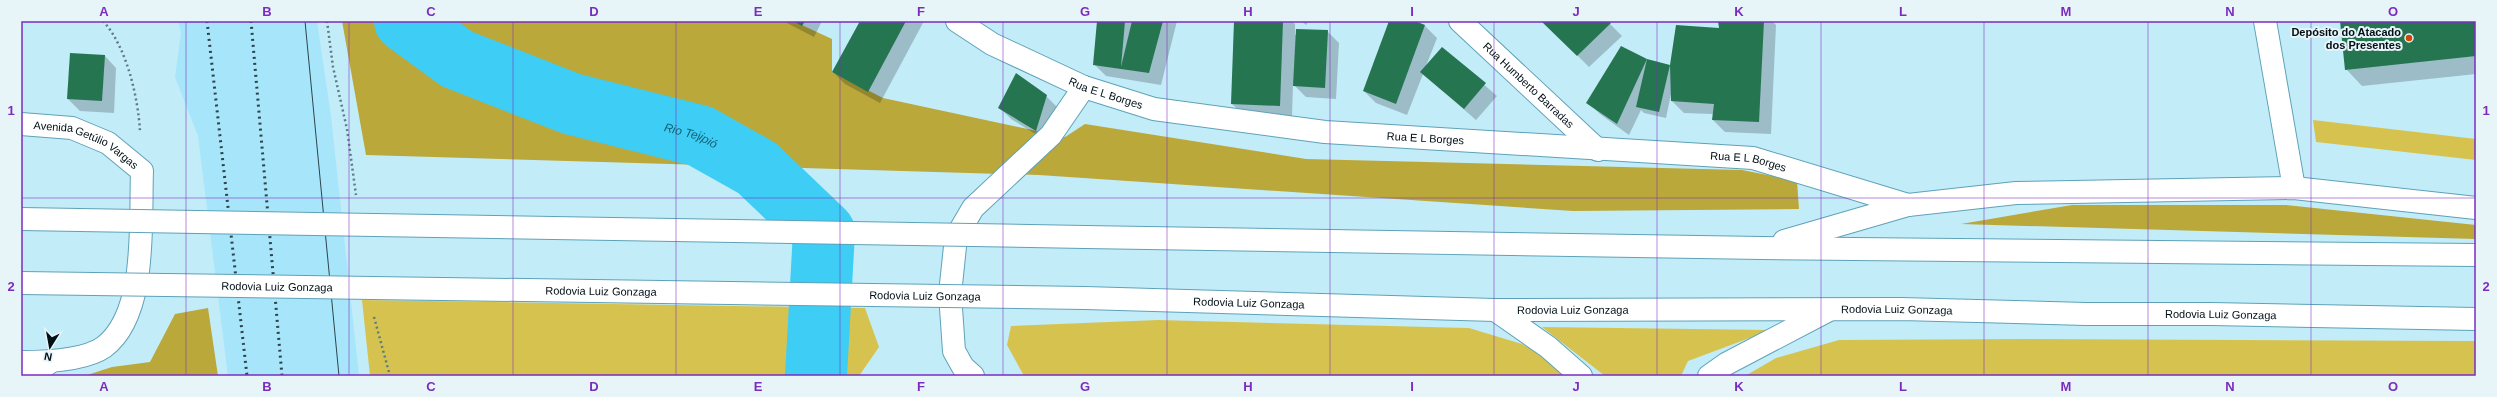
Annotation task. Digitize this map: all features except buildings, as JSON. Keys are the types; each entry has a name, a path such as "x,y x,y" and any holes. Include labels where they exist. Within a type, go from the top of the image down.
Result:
{"main road":[{"name":"Rua E L Borges","path":"957,21 992,44 1084,86 1154,109 1325,132 1598,150 1754,158 1908,205"},
{"name":"Rua Humberto Barradas","path":"1460,21 1598,150"},
{"path":"2266,21 2294,188"},
{"path":"973,376 963,367 954,351 950,294 956,237 973,208 1051,135 1084,86"},
{"name":"Avenida Getúlio Vargas","path":"21,124 72,128 108,143 142,171 138,271 131,303 123,326 103,348 75,358 50,362 21,362"},
{"path":"1762,248 1908,205 2016,193 2294,188 2476,208"},
{"path":"21,219 1762,248 2476,255"},
{"name":"Rodovia Luiz Gonzaga","path":"21,283 1084,298 1495,310 1901,309 2086,314 2211,314 2476,319"},
{"path":"1495,310 1548,347 1581,376"},
{"path":"1709,376 1726,364 1829,310"},
{"path":"32,376 50,362"}],"path":[{"path":"104,21 122,52 138,106 142,171"},
{"path":"327,21 328,33"}],"shaded area":[{"path":"178,21 317,21 331,116 359,376 228,376 198,136 175,77 181,33"},
{"path":"342,21 793,21 832,39 832,72 883,98 1065,137 1085,124 1306,159 1742,170 1797,181 1799,209 1573,211 1039,175 366,155"},
{"path":"2313,120 2476,139 2476,160 2316,142"},
{"path":"2072,205 2286,205 2476,225 2476,239 1961,224"},
{"path":"362,300 865,308 879,347 859,376 370,376"},
{"path":"208,308 218,376 84,376 112,367 150,362 175,314"},
{"path":"1158,320 1469,328 1522,344 1562,368 1569,376 1024,376 1007,345 1011,326"},
{"path":"1542,327 1771,330 1688,361 1681,376 1605,376"},
{"path":"2025,339 2476,341 2476,376 1745,376 1776,358 1839,340"}],"waterway":[{"name":"Rio Tejipió","path":"405,21 457,59 572,104 700,136 757,168 824,232 816,376"}],"tram line":[{"path":"305,21 339,376"}],"railway":[{"path":"207,21 247,376"},
{"path":"251,21 282,376"}],"place":[{"name":"Depósito do Atacado dos Presentes","path":"2409,38"}]}
